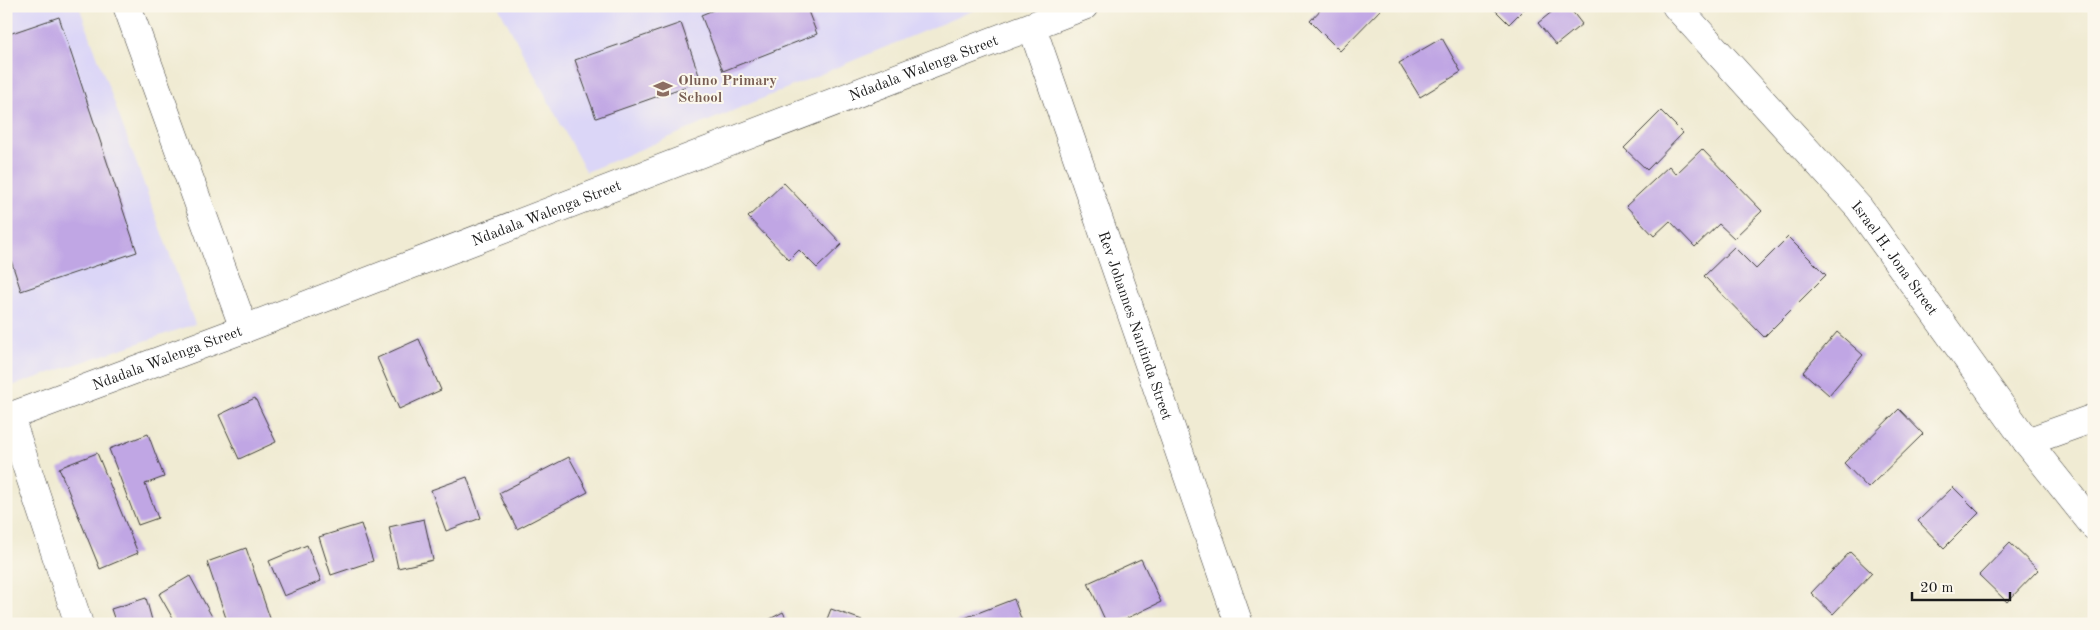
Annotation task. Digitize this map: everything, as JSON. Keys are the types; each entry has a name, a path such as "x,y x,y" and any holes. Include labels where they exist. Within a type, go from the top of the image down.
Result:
{"street":[{"path":"127,6 244,329"},
{"name":"Ndadala Walenga Street","path":"8,417 244,329 1084,6"},
{"name":"Israel H. Jona Street","path":"1676,6 1859,208 2027,442 2094,526"},
{"name":"Rev Johannes Nantinda Street","path":"1032,27 1239,624"},
{"path":"8,417 79,624"},
{"path":"2027,442 2094,418"}],"shaded area":[{"path":"6,6 79,6 195,324 6,388"},
{"name":"Oluno Primary School","path":"498,6 984,6 586,172"}],"building":[{"path":"723,6 806,6 817,34 723,71 701,15"},
{"path":"1324,6 1384,6 1340,51 1310,21"},
{"path":"1491,6 1527,6 1509,24"},
{"path":"1559,6 1568,6 1582,24 1556,45 1538,23"},
{"path":"59,17 137,252 21,291 6,245 6,35"},
{"path":"681,23 701,81 596,118 575,60"},
{"path":"1442,38 1461,72 1420,97 1399,63"},
{"path":"1661,111 1683,133 1647,170 1624,148"},
{"path":"1702,149 1762,211 1734,238 1719,224 1695,247 1670,221 1654,236 1626,206 1669,166 1676,174"},
{"path":"784,183 842,244 817,268 799,250 789,260 748,217"},
{"path":"1788,237 1826,275 1764,337 1704,276 1734,247 1756,269"},
{"path":"1837,332 1863,355 1829,395 1803,372"},
{"path":"419,339 441,390 399,409 377,358"},
{"path":"255,398 276,442 239,459 219,415"},
{"path":"1899,409 1923,434 1868,488 1844,463"},
{"path":"148,434 164,477 145,484 158,518 138,525 109,449"},
{"path":"97,453 138,553 100,569 59,468"},
{"path":"569,457 588,492 517,529 499,493"},
{"path":"467,477 481,518 446,531 431,490"},
{"path":"1953,487 1979,513 1944,548 1918,521"},
{"path":"424,519 433,560 398,568 389,527"},
{"path":"361,524 373,561 331,575 319,537"},
{"path":"2010,543 2038,570 2007,602 1979,575"},
{"path":"307,545 321,581 284,596 269,561"},
{"path":"246,548 272,624 228,624 207,562"},
{"path":"1850,552 1872,573 1833,614 1811,593"},
{"path":"1141,559 1161,602 1115,624 1107,624 1088,583"},
{"path":"190,576 216,624 176,624 159,594"},
{"path":"146,598 153,624 116,624 111,609"},
{"path":"1014,599 1023,624 949,624"},
{"path":"831,609 862,620 861,624 825,624"},
{"path":"783,612 789,624 761,624"},
{"path":"512,619 515,624 503,624"}],"place":[{"name":"Oluno Primary School","path":"663,89"}]}
